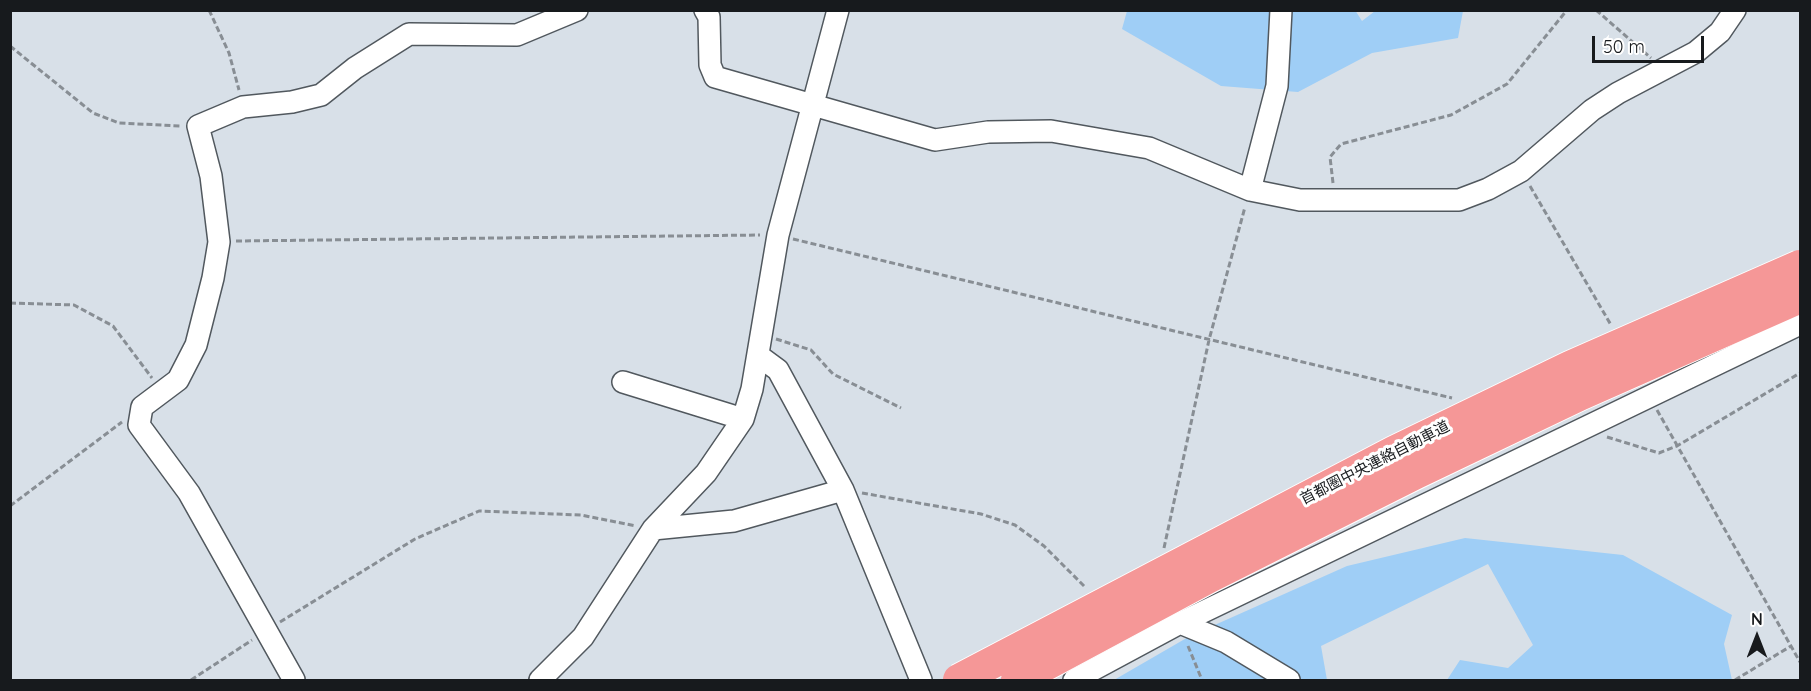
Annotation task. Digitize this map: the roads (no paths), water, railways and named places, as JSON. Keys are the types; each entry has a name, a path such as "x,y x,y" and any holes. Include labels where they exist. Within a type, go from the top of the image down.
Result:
{"highway":[{"name":"首都圏中央連絡自動車道","path":"959,681 1394,452 1570,367 1800,266"},
{"name":"首都圏中央連絡自動車道","path":"1017,681 1211,576 1416,473 1581,394 1800,297"}],"street":[{"path":"294,681 189,493 139,425 142,407 178,380 196,345 213,278 219,242 212,176 198,126 243,107 292,102 321,94 355,68 409,34 517,35 577,10"},
{"path":"705,10 709,17 710,65 715,77 935,140 988,132 1051,131 1149,148 1250,190 1300,200 1459,200 1488,189 1521,171 1592,110 1696,52 1720,32 1735,10"},
{"path":"540,681 584,637 653,529 706,473 743,419 759,356 760,335 778,235 838,10"},
{"path":"1250,190 1277,86 1281,10"},
{"path":"1074,681 1179,623 1800,324"},
{"path":"759,356 778,370 843,490 919,680"},
{"path":"623,382 743,419"},
{"path":"653,529 734,521 843,490"},
{"path":"1179,623 1226,642 1289,681"}]}
